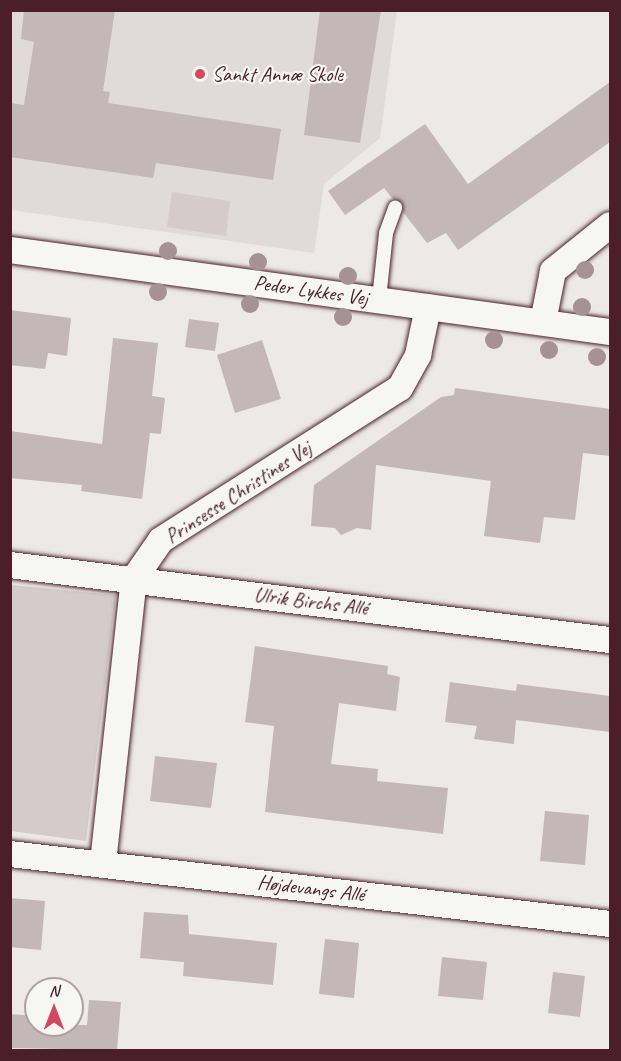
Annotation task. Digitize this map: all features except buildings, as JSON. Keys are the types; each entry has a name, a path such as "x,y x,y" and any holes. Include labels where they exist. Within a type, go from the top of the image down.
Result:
{"street":[{"path":"543,322 553,271 610,225"},
{"name":"Peder Lykkes Vej","path":"10,250 610,332"},
{"name":"Prinsesse Christines Vej","path":"103,863 134,579 161,540 400,388 418,354 428,307"},
{"name":"Ulrik Birchs Allé","path":"10,565 610,640"},
{"name":"Højdevangs Allé","path":"10,854 103,863 610,924"}],"lane":[{"path":"379,299 386,232 395,208"}],"shaded area":[{"name":"Sankt Annæ Skole","path":"11,11 397,11 380,138 324,184 314,253 11,210"},
{"path":"172,192 230,201 226,236 167,227"},
{"path":"11,585 116,595 86,841 11,831"}],"place":[{"name":"Sankt Annæ Skole","path":"200,74"}]}
